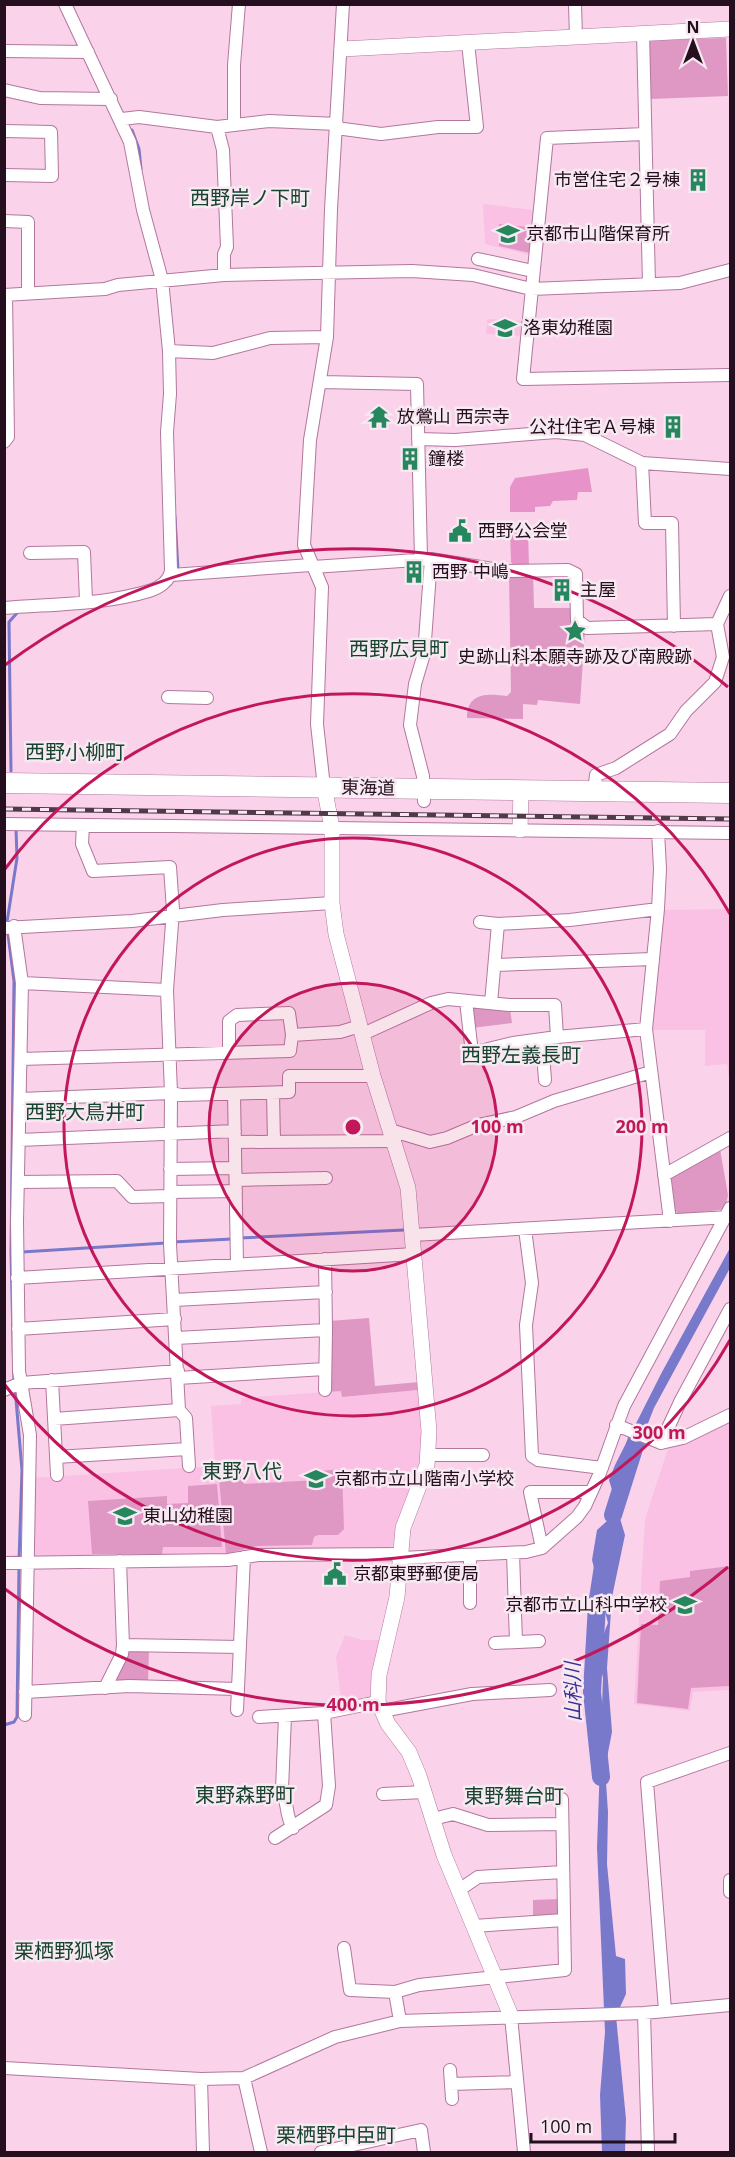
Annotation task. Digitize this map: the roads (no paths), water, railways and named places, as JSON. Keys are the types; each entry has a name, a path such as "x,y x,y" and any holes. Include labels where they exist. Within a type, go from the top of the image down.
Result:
{"highway":[{"name":"東海道","path":"4,783 326,793 520,796 730,805"},
{"name":"東海道","path":"520,796 594,791 730,793"},
{"name":"東海道","path":"4,795 326,793"}],"street":[{"path":"65,4 122,119 132,147 143,210 162,280 169,351 167,432 175,575"},
{"path":"234,124 234,65 239,4"},
{"path":"343,4 327,337 310,440 304,545 322,587 317,724 332,828 332,903 338,946 373,1076 408,1188 429,1431 429,1455 403,1528 397,1597 379,1675 380,1706 388,1724 409,1752 459,1890 511,2016 524,2152"},
{"path":"575,4 576,37"},
{"path":"342,49 730,29"},
{"path":"643,33 649,284"},
{"path":"122,119 139,117 217,127 269,121 337,126 381,134 438,127 477,127 468,42"},
{"path":"4,51 88,52"},
{"path":"4,90 40,98 111,99"},
{"path":"217,127 223,150 227,247 224,254 224,275"},
{"path":"4,131 51,132 52,176 4,175"},
{"path":"645,134 547,138 523,379 730,375"},
{"path":"4,221 28,222 28,293"},
{"path":"478,259 533,271"},
{"path":"4,442 8,437 5,295 105,289 162,280 224,275 412,271 472,275 531,290 680,283 711,277 730,270"},
{"path":"169,351 213,353 270,338 327,337"},
{"path":"321,382 417,384 426,559 424,654 414,693 410,725 424,795"},
{"path":"418,438 455,440 555,432 585,435 642,463 730,469"},
{"path":"642,463 645,523 672,523 674,627"},
{"path":"30,553 84,552 86,601"},
{"path":"4,608 86,601 149,591 159,587 175,575 426,559 505,571 572,571 576,574 577,620 584,627 674,627 717,624"},
{"path":"717,624 730,596"},
{"path":"594,791 596,775 616,768 670,734 686,711 715,682 726,641 717,624"},
{"path":"168,697 207,698"},
{"path":"520,796 520,830"},
{"path":"4,824 730,833"},
{"path":"83,825 82,844 93,871 170,867 172,918 166,990 171,1093 171,1242 178,1410 186,1418 189,1466"},
{"path":"658,831 660,869 658,909 646,1029 670,1221"},
{"path":"25,1715 25,1563 30,1435 12,1387 18,1329 18,1182 12,1161 19,1140 22,982 9,927 172,918 223,910 332,903"},
{"path":"480,922 498,924 570,920 658,909"},
{"path":"491,1003 498,924"},
{"path":"495,965 652,959"},
{"path":"22,982 166,990"},
{"path":"292,1035 362,1030 431,1003 448,999 555,1005 557,1037"},
{"path":"466,1001 472,1053 557,1037 646,1029"},
{"path":"21,1059 169,1054 229,1053 290,1051 292,1035 289,1013 237,1015 229,1021 229,1053"},
{"path":"542,1040 545,1080"},
{"path":"19,1140 170,1134 235,1137 274,1142 392,1135 430,1142 447,1138 478,1125 516,1117 554,1101 651,1071"},
{"path":"20,1099 171,1093 289,1092 290,1076 373,1076"},
{"path":"273,1093 274,1142"},
{"path":"234,1094 237,1264"},
{"path":"664,1175 730,1137"},
{"path":"171,1169 236,1180"},
{"path":"18,1182 117,1181 132,1197 170,1194 236,1180 326,1178"},
{"path":"413,1235 670,1221 729,1214"},
{"path":"5,1563 228,1560 258,1555 470,1555 513,1553 542,1548 577,1517 602,1468 616,1425 729,1214"},
{"path":"525,1229 531,1283 526,1324 532,1456 538,1460 602,1468"},
{"path":"18,1278 414,1254"},
{"path":"325,1259 327,1359 325,1390"},
{"path":"174,1300 326,1292"},
{"path":"662,1443 681,1400 730,1309"},
{"path":"18,1329 175,1319"},
{"path":"176,1338 326,1330"},
{"path":"12,1387 52,1380 325,1369"},
{"path":"52,1380 57,1475"},
{"path":"54,1419 178,1410"},
{"path":"616,1425 662,1443 682,1438 730,1415"},
{"path":"56,1457 187,1449"},
{"path":"429,1455 483,1455"},
{"path":"542,1548 530,1492 590,1492"},
{"path":"513,1553 516,1642"},
{"path":"470,1555 470,1603"},
{"path":"237,1710 244,1557"},
{"path":"105,1688 119,1660 123,1645 120,1561"},
{"path":"495,1643 539,1641"},
{"path":"123,1645 240,1647"},
{"path":"25,1692 105,1688 238,1689"},
{"path":"259,1717 324,1713 472,1694 550,1690"},
{"path":"275,1838 326,1805 328,1786 324,1713"},
{"path":"285,1716 282,1789 286,1798 287,1819 293,1828"},
{"path":"665,2010 647,1782 730,1753"},
{"path":"383,1794 424,1792"},
{"path":"344,1948 350,1990 395,1992 419,1985 565,1970 562,1799"},
{"path":"433,1819 453,1814 488,1825 562,1824"},
{"path":"459,1890 478,1877 563,1872"},
{"path":"730,1880 730,1892"},
{"path":"474,1926 564,1920"},
{"path":"395,1992 400,2021"},
{"path":"4,2068 201,2079 244,2078 335,2037 400,2021 641,2013 730,2005"},
{"path":"641,2013 648,2152"},
{"path":"450,2070 452,2099"},
{"path":"244,2078 261,2152"},
{"path":"201,2079 203,2152"},
{"path":"452,2084 517,2082"},
{"path":"321,2152 421,2130 424,2152"}],"waterway":[{"path":"132,130 139,149 141,169"},
{"path":"175,517 178,570"},
{"path":"11,771 9,622 17,613"},
{"path":"7,922 17,858 16,829"},
{"path":"8,934 14,981 11,1252 14,1381"},
{"path":"239,1238 404,1230"},
{"path":"173,1242 232,1239"},
{"path":"22,1252 166,1243"},
{"path":"15,1388 22,1470 19,1561"},
{"name":"山科川","path":"613,1515 637,1439"},
{"name":"山科川","path":"601,1777 592,1692 597,1605 603,1566"},
{"path":"4,1725 14,1722 17,1717 19,1567"}],"railway":[{"path":"4,809 730,819"}],"place":[{"name":"市営住宅２号棟","path":"698,180"},
{"name":"京都市山階保育所","path":"508,234"},
{"name":"洛東幼稚園","path":"505,328"},
{"name":"放鶯山 西宗寺","path":"379,417"},
{"name":"公社住宅Ａ号棟","path":"673,427"},
{"name":"鐘楼","path":"410,459"},
{"name":"西野公会堂","path":"460,531"},
{"name":"西野 中嶋","path":"414,572"},
{"name":"主屋","path":"562,590"},
{"name":"史跡山科本願寺跡及び南殿跡","path":"575,631"},
{"name":"京都市立山階南小学校","path":"316,1479"},
{"name":"東山幼稚園","path":"125,1516"},
{"name":"京都東野郵便局","path":"335,1574"},
{"name":"京都市立山科中学校","path":"685,1605"}],"district":[{"name":"西野岸ノ下町","path":"250,198"},
{"name":"西野広見町","path":"399,649"},
{"name":"西野小柳町","path":"75,752"},
{"name":"西野左義長町","path":"521,1055"},
{"name":"西野大鳥井町","path":"85,1112"},
{"name":"東野八代","path":"242,1471"},
{"name":"東野森野町","path":"245,1795"},
{"name":"東野舞台町","path":"514,1796"},
{"name":"栗栖野狐塚","path":"64,1951"},
{"name":"栗栖野中臣町","path":"336,2135"}]}
